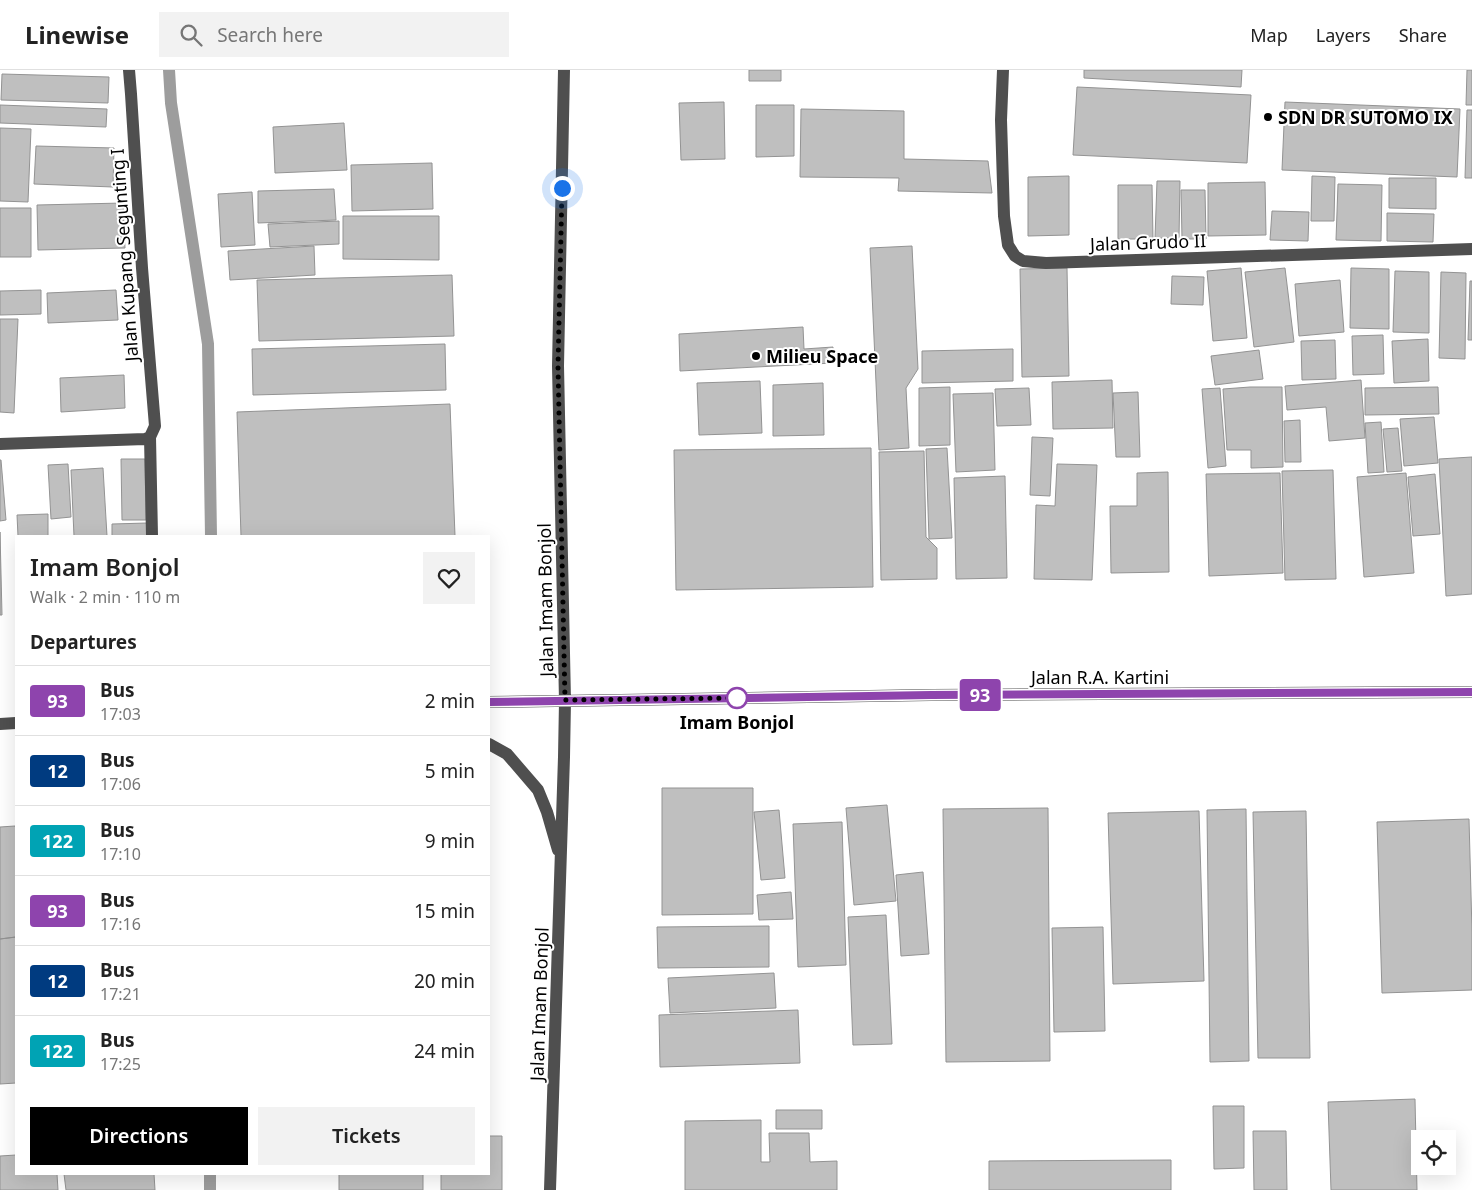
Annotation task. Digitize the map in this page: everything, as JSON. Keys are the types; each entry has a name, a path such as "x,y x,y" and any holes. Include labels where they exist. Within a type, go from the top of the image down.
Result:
{"street":[{"name":"Jalan Kupang Segunting I","path":"129,70 155,426 150,437 152,535"},
{"name":"Jalan Imam Bonjol","path":"550,1190 565,700 558,366 564,70"},
{"name":"Jalan Grudo II","path":"1003,70 1001,120 1004,216 1008,245 1015,256 1023,261 1056,263 1472,249"},
{"path":"0,444 145,439 150,437"},
{"name":"Jalan R.A. Kartini","path":"490,702 931,695 1472,692"},
{"path":"0,724 15,723"},
{"path":"490,745 507,754 538,790 547,812 561,862"}],"building":[{"path":"749,70 781,70 781,81 749,81"},
{"path":"1084,70 1242,70 1241,87 1084,78"},
{"path":"1467,70 1472,70 1472,105 1466,105"},
{"path":"2,74 109,77 108,103 1,100"},
{"path":"1077,87 1251,95 1247,163 1073,155"},
{"path":"724,102 725,159 681,160 679,103"},
{"path":"1285,102 1460,109 1457,177 1282,170"},
{"path":"0,105 107,109 106,127 0,123"},
{"path":"756,105 794,105 794,156 756,157"},
{"path":"801,109 904,111 904,159 988,161 992,193 898,191 899,178 800,177"},
{"path":"1467,110 1472,110 1472,178 1465,178"},
{"path":"344,123 347,170 275,173 273,127"},
{"path":"0,128 31,129 28,202 0,201"},
{"path":"36,146 114,148 113,187 34,184"},
{"path":"432,163 433,209 352,211 351,165"},
{"path":"1069,176 1069,235 1028,236 1028,177"},
{"path":"1312,176 1335,177 1334,221 1311,221"},
{"path":"1389,178 1436,178 1436,209 1389,208"},
{"path":"1157,181 1180,181 1179,238 1155,238"},
{"path":"1265,182 1266,235 1208,236 1208,183"},
{"path":"1338,184 1382,185 1381,241 1336,240"},
{"path":"1118,185 1152,185 1153,239 1118,239"},
{"path":"334,189 336,220 258,223 258,191"},
{"path":"1181,190 1205,190 1206,239 1182,239"},
{"path":"252,192 255,245 221,247 218,194"},
{"path":"123,203 125,248 38,250 37,205"},
{"path":"0,208 31,208 31,257 0,257"},
{"path":"1272,211 1309,212 1308,241 1270,240"},
{"path":"1387,213 1434,214 1433,242 1387,241"},
{"path":"343,216 439,216 439,260 343,259"},
{"path":"339,221 339,244 270,247 268,224"},
{"path":"314,246 315,275 230,280 228,251"},
{"path":"912,246 918,369 906,388 909,448 879,450 870,248"},
{"path":"1067,268 1069,376 1022,377 1020,269"},
{"path":"1241,268 1247,338 1213,341 1207,271"},
{"path":"1285,268 1294,342 1254,347 1245,272"},
{"path":"1351,268 1389,269 1389,329 1350,328"},
{"path":"1395,271 1429,272 1429,333 1393,332"},
{"path":"1441,272 1466,273 1465,359 1439,358"},
{"path":"452,275 454,336 259,341 257,280"},
{"path":"1172,276 1204,277 1203,305 1171,304"},
{"path":"1340,280 1344,332 1299,336 1295,284"},
{"path":"1470,281 1472,281 1472,340 1468,340"},
{"path":"41,290 41,314 0,315 0,291"},
{"path":"116,290 118,320 48,323 47,293"},
{"path":"0,319 18,319 14,413 0,412"},
{"name":"Milieu Space","path":"803,327 804,349 833,347 833,363 680,371 679,334"},
{"path":"1383,335 1384,374 1353,375 1352,336"},
{"path":"1428,339 1429,381 1394,383 1392,341"},
{"path":"1335,340 1336,379 1302,380 1301,341"},
{"path":"445,344 446,390 253,395 252,349"},
{"path":"1013,349 1013,381 922,383 922,351"},
{"path":"1259,350 1263,379 1215,385 1211,356"},
{"path":"124,375 125,408 61,412 60,378"},
{"path":"1112,380 1113,428 1053,429 1052,382"},
{"path":"1361,380 1365,438 1329,441 1326,407 1287,410 1285,386"},
{"path":"760,381 762,433 699,435 697,383"},
{"path":"823,383 824,435 773,436 773,385"},
{"path":"950,387 950,445 919,446 919,388"},
{"path":"1282,387 1283,467 1251,468 1251,450 1227,450 1223,389"},
{"path":"1438,387 1439,414 1365,415 1365,388"},
{"path":"1029,388 1031,425 997,426 995,389"},
{"path":"1220,388 1226,466 1208,468 1202,389"},
{"path":"1138,392 1140,457 1116,457 1113,393"},
{"path":"993,393 995,470 956,472 953,394"},
{"path":"450,404 455,535 241,535 237,412"},
{"path":"1434,417 1438,463 1404,466 1400,419"},
{"path":"1300,420 1301,462 1285,462 1284,421"},
{"path":"1381,422 1384,472 1368,473 1365,423"},
{"path":"1398,428 1402,471 1387,472 1383,429"},
{"path":"1032,437 1053,438 1050,496 1030,495"},
{"path":"871,448 873,587 676,590 674,450"},
{"path":"947,448 952,538 929,539 926,449"},
{"path":"924,451 926,537 937,548 937,579 881,580 879,452"},
{"path":"1472,457 1472,594 1446,596 1439,459"},
{"path":"121,459 145,459 146,520 122,520"},
{"path":"0,460 6,520 0,521"},
{"path":"68,464 71,517 51,519 48,465"},
{"path":"1057,464 1097,465 1092,580 1034,579 1036,505 1055,506"},
{"path":"103,468 107,535 74,535 71,470"},
{"path":"1333,470 1336,579 1285,580 1282,471"},
{"path":"1168,472 1169,572 1111,573 1110,506 1137,506 1137,473"},
{"path":"1280,473 1283,573 1209,576 1206,474"},
{"path":"1406,473 1414,573 1364,577 1357,477"},
{"path":"1435,474 1440,534 1413,536 1408,477"},
{"path":"1005,476 1007,578 956,579 954,478"},
{"path":"48,514 48,535 18,535 17,515"},
{"path":"147,523 148,535 112,535 112,524"},
{"path":"0,532 2,615 0,615"},
{"path":"662,788 753,788 753,914 662,915"},
{"path":"887,805 896,901 854,905 846,808"},
{"path":"1048,808 1050,1061 946,1062 943,809"},
{"path":"1246,809 1249,1061 1210,1062 1207,810"},
{"path":"779,810 785,878 761,880 754,812"},
{"path":"1199,811 1204,981 1113,984 1108,813"},
{"path":"1306,811 1310,1058 1258,1058 1253,812"},
{"path":"1469,819 1472,990 1382,993 1377,822"},
{"path":"842,822 846,965 798,967 793,824"},
{"path":"15,826 15,937 0,939 0,827"},
{"path":"923,872 929,954 901,956 896,875"},
{"path":"791,892 793,919 759,920 757,895"},
{"path":"886,915 892,1044 853,1045 848,917"},
{"path":"769,926 769,967 658,968 657,927"},
{"path":"1103,927 1105,1031 1054,1032 1052,928"},
{"path":"15,937 15,1083 0,1084 0,939"},
{"path":"774,973 776,1008 670,1013 668,978"},
{"path":"798,1010 800,1063 660,1067 659,1015"},
{"path":"1415,1099 1416,1130 1411,1130 1411,1175 1417,1175 1417,1190 1331,1190 1328,1102"},
{"path":"1213,1106 1244,1106 1244,1168 1214,1169"},
{"path":"776,1110 822,1110 822,1129 776,1129"},
{"path":"761,1120 761,1162 770,1162 769,1133 809,1133 810,1162 837,1161 837,1190 685,1190 685,1121"},
{"path":"1253,1131 1286,1131 1287,1190 1254,1190"},
{"path":"490,1136 502,1136 502,1190 441,1190 441,1175 490,1175"},
{"path":"15,1155 15,1175 57,1175 58,1190 0,1190 0,1156"},
{"path":"1171,1160 1171,1190 989,1190 989,1161"},
{"path":"64,1175 154,1175 155,1190 66,1190"},
{"path":"339,1175 423,1175 423,1190 339,1190"}],"waterway":[{"path":"169,70 171,103 208,344 211,535"},
{"path":"210,1175 210,1190"}],"bus line":[{"name":"93","path":"490,702 931,695 1472,692"}],"place":[{"name":"SDN DR SUTOMO IX","path":"1268,117"},
{"name":"Milieu Space","path":"756,356"},
{"name":"Imam Bonjol","path":"737,698"}],"route":[{"path":"562,188 558,366 565,700 737,698"}]}
